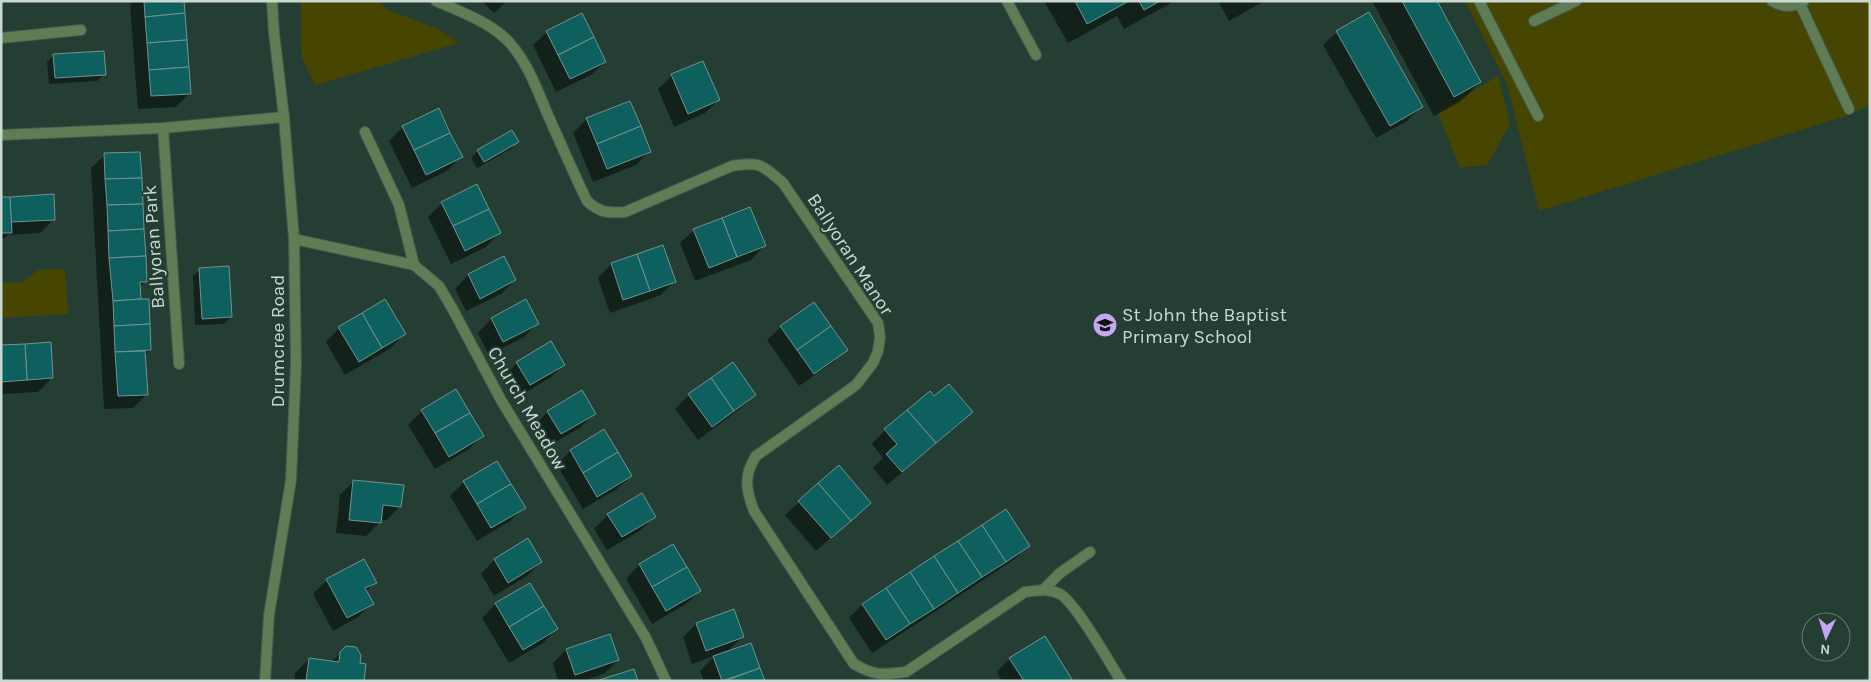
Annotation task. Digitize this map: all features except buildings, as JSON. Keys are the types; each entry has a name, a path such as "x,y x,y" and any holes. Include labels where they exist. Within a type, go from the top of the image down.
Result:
{"street":[{"name":"Drumcree Road","path":"265,681 269,615 291,480 296,364 294,239 272,1"},
{"name":"Ballyoran Manor","path":"436,1 475,18 493,29 509,42 519,54 587,201 597,210 610,213 625,212 732,166 747,164 763,165 783,183 878,323 880,337 878,351 873,363 856,385 756,456 749,467 747,482 748,497 754,511 854,664 869,673 906,672 1026,592 1043,590"},
{"path":"1007,1 1036,55"},
{"path":"1479,1 1538,116"},
{"path":"1534,21 1576,1"},
{"path":"1772,1 1778,5 1789,6 1802,2 1849,109"},
{"path":"1,38 81,30"},
{"path":"1,135 163,128 284,117"},
{"name":"Ballyoran Park","path":"163,128 179,364"},
{"path":"365,132 400,205 414,265"},
{"name":"Church Meadow","path":"294,239 414,265 439,286 500,400 646,638 666,681"},
{"path":"1043,590 1060,573 1090,552"},
{"path":"1043,590 1060,594 1077,612 1121,681"}],"shaded area":[{"path":"301,1 378,1 386,9 440,30 459,43 315,85 302,58"},
{"path":"1465,1 1870,1 1870,105 1846,116 1539,211 1507,84"},
{"path":"1498,76 1510,124 1487,165 1460,168 1438,113"},
{"path":"65,269 68,314 1,318 1,283 21,282 39,270"}],"place":[{"name":"St John the Baptist Primary School","path":"1105,325"}]}
